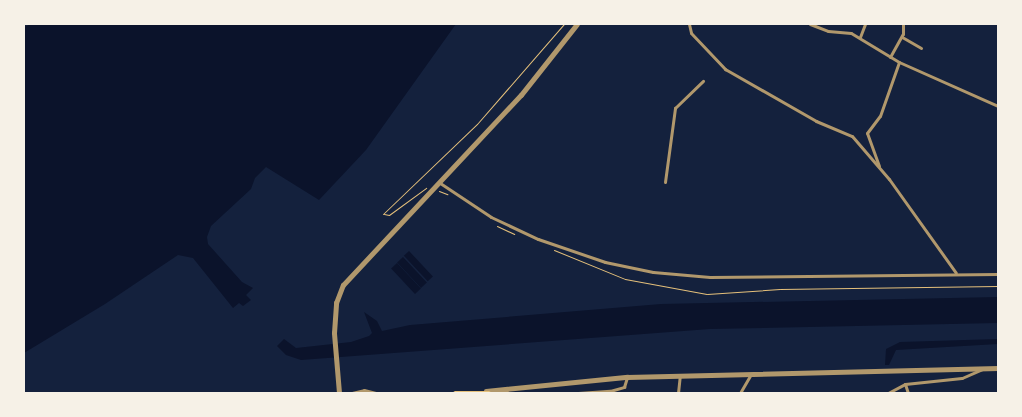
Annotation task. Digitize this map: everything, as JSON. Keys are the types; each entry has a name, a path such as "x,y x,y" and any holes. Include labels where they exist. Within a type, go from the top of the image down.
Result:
{"main road":[{"path":"455,393 487,392"}],"street":[{"path":"340,393 334,333 336,303 343,285 521,95 577,24"},
{"path":"689,24 691,33 725,69 816,121 852,136 880,169 957,274"},
{"path":"810,24 822,30 860,37 890,58 998,106"},
{"path":"860,37 865,24"},
{"path":"890,58 902,37 903,24"},
{"path":"902,37 920,48"},
{"path":"880,169 867,133 880,116 899,62"},
{"path":"664,182 675,108 703,81"},
{"path":"440,183 491,217 538,239 604,262 653,272 710,277 998,274"},
{"path":"888,393 905,384 962,378 982,368"},
{"path":"487,392 627,377 998,368"},
{"path":"740,393 751,374"},
{"path":"678,393 681,375"},
{"path":"578,393 610,391 624,387 627,377"},
{"path":"905,384 908,393"},
{"path":"352,393 364,390 376,393"}],"path":[{"path":"430,185 389,215 383,214 483,117 564,24"},
{"path":"596,267 651,286 707,294 780,288 998,286"}],"water":[{"path":"31,24 456,24 366,150 319,200 266,167 255,178 251,189 211,226 207,237 208,244 242,282 253,288 246,295 251,300 243,306 239,303 233,308 193,258 178,255 105,304 24,353 24,27"},
{"path":"409,251 433,277 428,281 404,256"},
{"path":"403,257 427,283 421,288 397,262"},
{"path":"397,263 421,289 415,294 391,268"},
{"path":"998,297 998,323 710,329 301,360 286,355 277,346 284,339 296,348 351,342 369,336 372,333 364,312 377,321 382,331 410,325 661,304"},
{"path":"998,339 998,344 896,350 889,365 885,365 886,349 900,342"}]}
